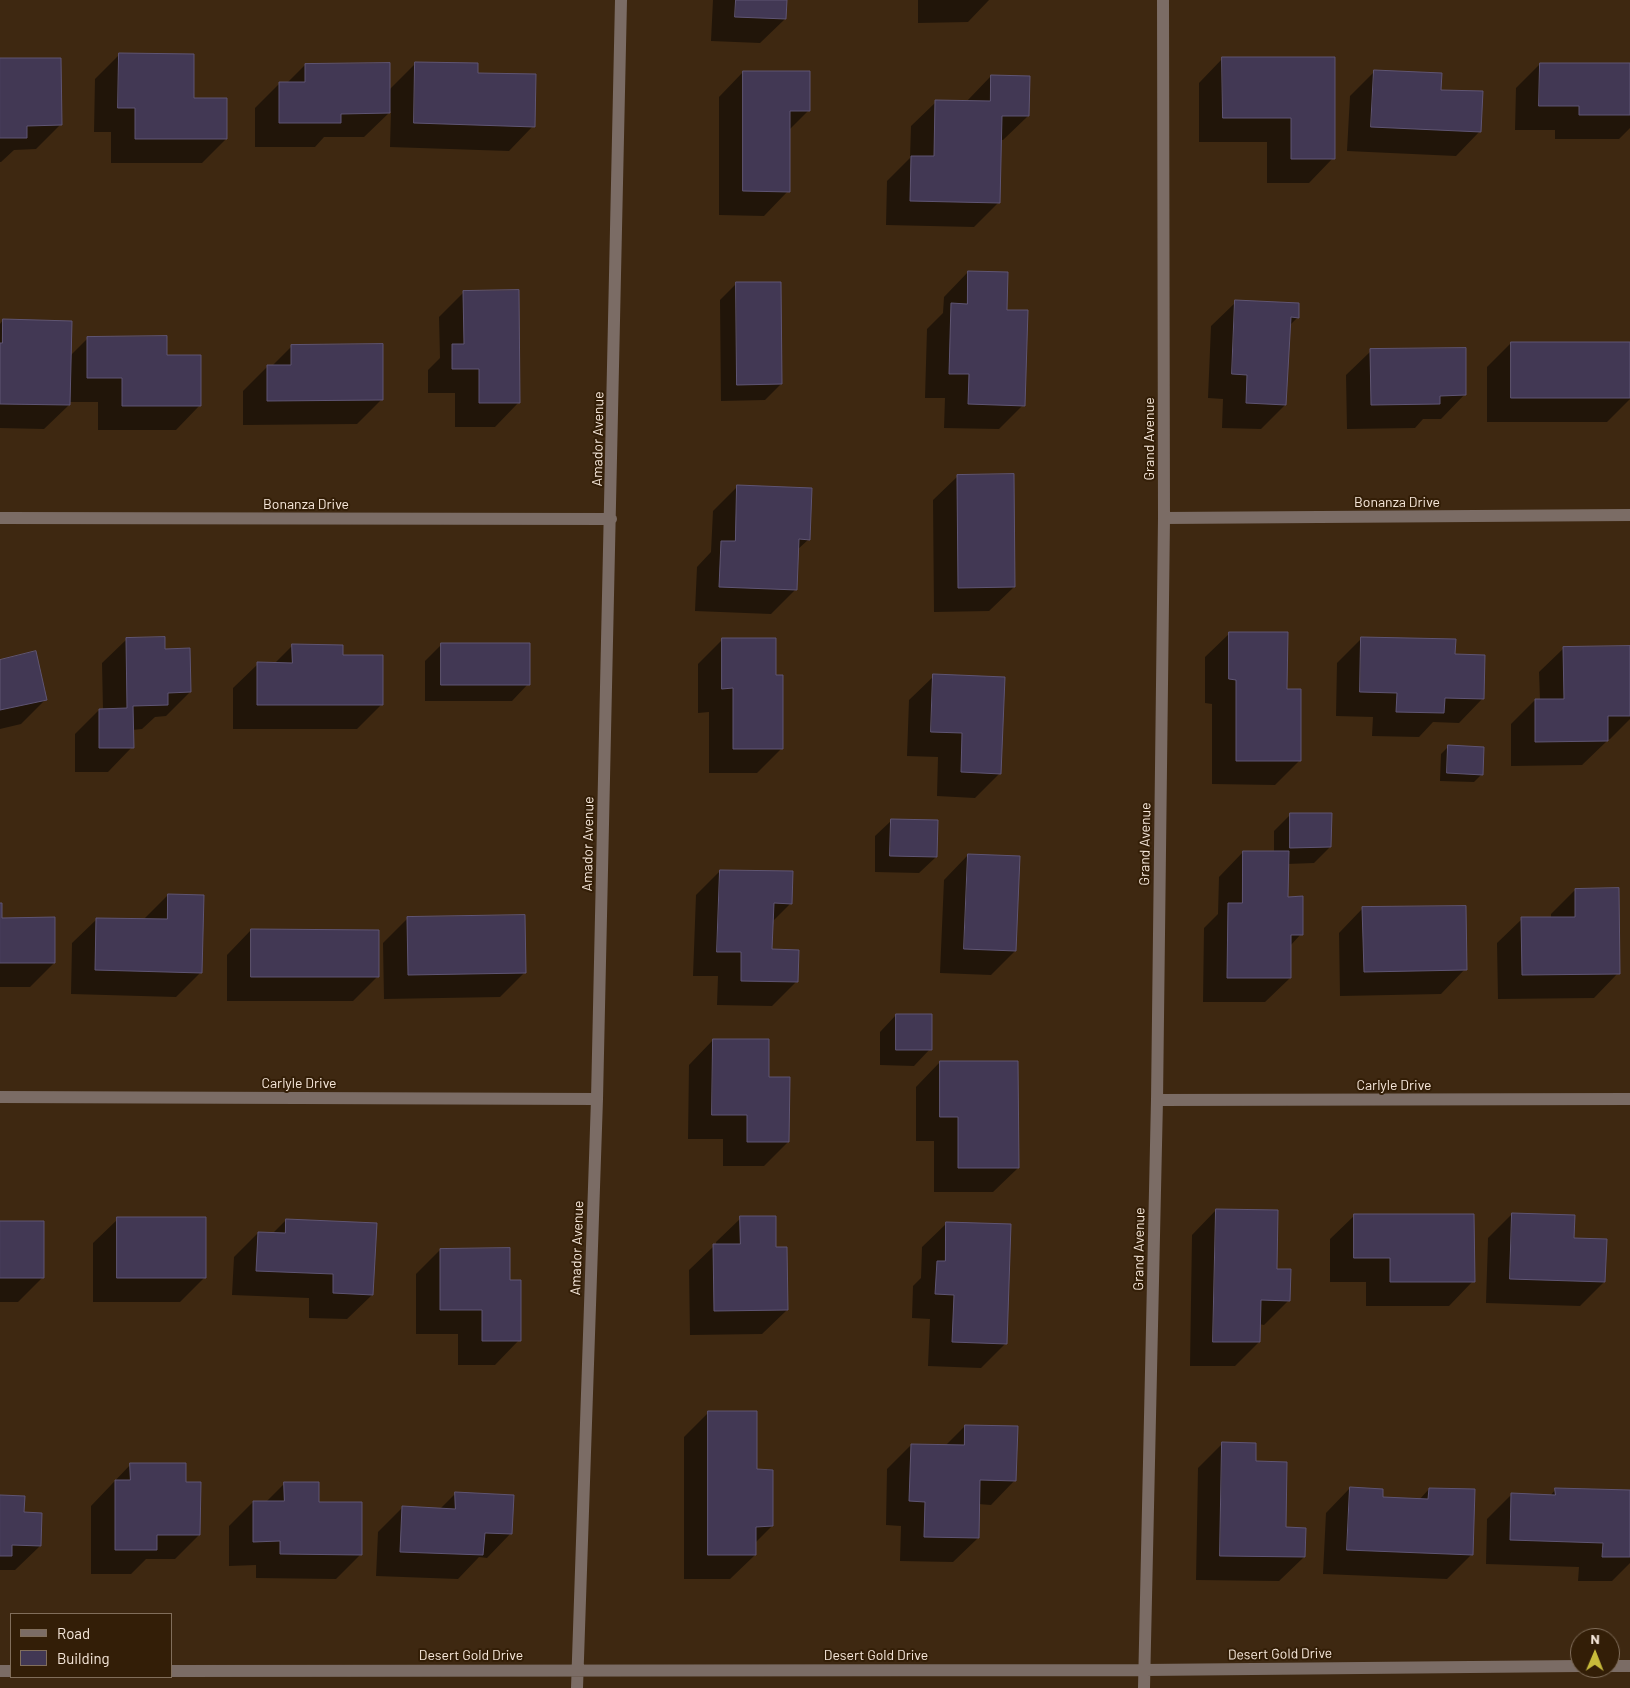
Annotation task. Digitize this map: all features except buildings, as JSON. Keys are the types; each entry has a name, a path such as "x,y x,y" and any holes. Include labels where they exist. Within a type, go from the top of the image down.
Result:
{"street":[{"name":"Amador Avenue","path":"577,1688 598,1099 621,0"},
{"name":"Grand Avenue","path":"1144,1688 1157,1100 1164,518 1163,0"},
{"name":"Bonanza Drive","path":"1164,518 1630,515"},
{"name":"Bonanza Drive","path":"0,518 611,519"},
{"name":"Carlyle Drive","path":"0,1097 598,1099"},
{"name":"Carlyle Drive","path":"1157,1100 1630,1099"},
{"name":"Desert Gold Drive","path":"172,1671 1144,1670 1570,1666"}]}
